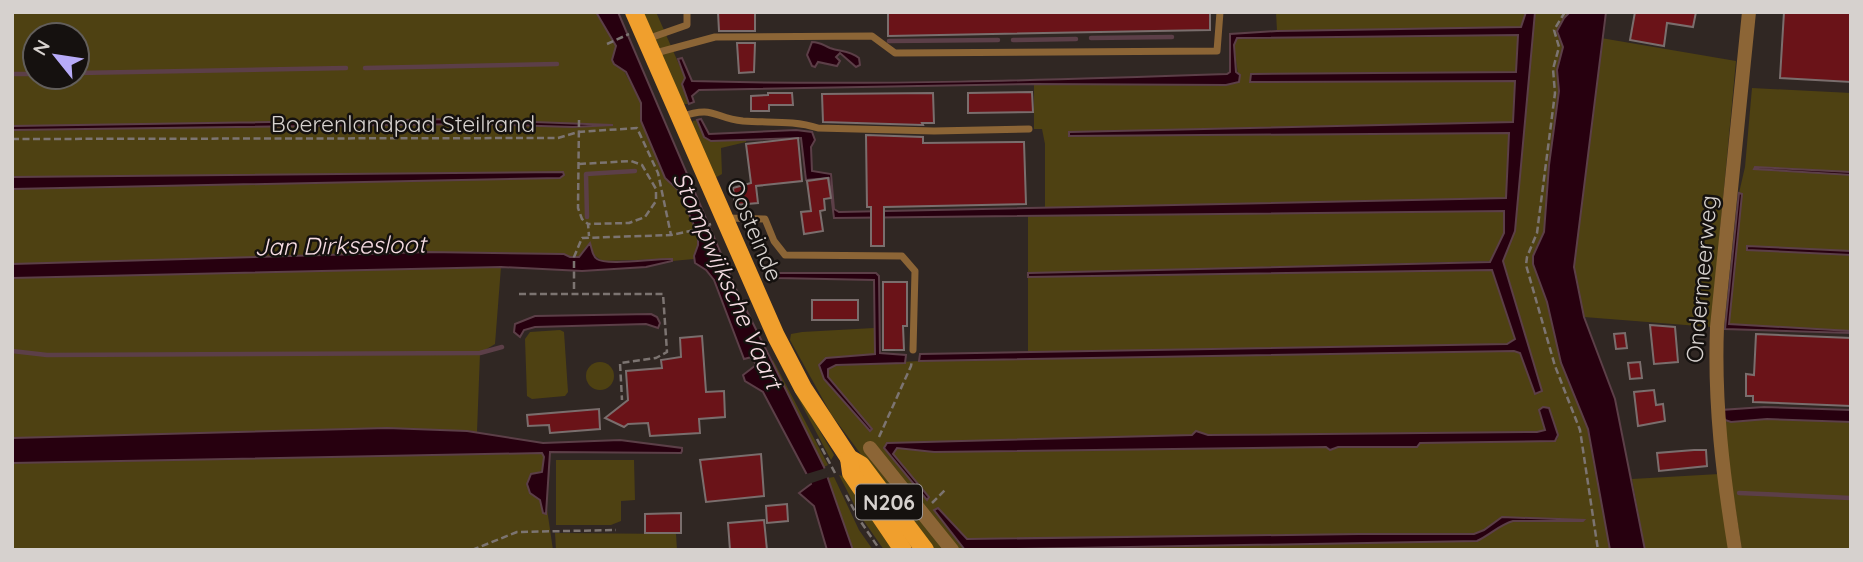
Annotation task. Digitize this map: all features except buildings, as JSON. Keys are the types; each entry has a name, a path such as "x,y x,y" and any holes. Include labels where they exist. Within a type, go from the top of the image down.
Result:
{"main road":[{"name":"Oosteinde","path":"634,12 643,42 679,117 718,221 782,349 809,397 849,458 851,473 903,550"},
{"name":"Oosteinde","path":"849,458 861,465 925,550"}],"street":[{"name":"Ondermeerweg","path":"1735,550 1723,473 1715,370 1749,12"},
{"path":"874,442 952,550"}],"lane":[{"path":"643,42 687,25 687,12"},
{"path":"643,42 715,37 872,36 895,53 1217,51 1220,12"},
{"path":"679,117 698,111 710,111 742,121 801,122 818,128 1029,130"},
{"path":"718,221 765,219 774,241 785,254 902,256 915,271 913,350"}],"path":[{"path":"1565,12 1554,30 1559,47 1553,69 1555,93 1537,233 1526,265 1555,366 1580,430 1598,550"},
{"path":"607,44 643,42"},
{"path":"579,120 577,176 578,208 582,219 588,224 629,223 645,217 656,201 656,189 642,164 631,161 579,164"},
{"name":"Boerenlandpad Steilrand","path":"12,139 558,138 578,132 637,128 658,173 671,235"},
{"path":"574,289 574,257 582,238 671,235 718,221"},
{"path":"588,224 589,236"},
{"path":"519,294 663,294 667,352 656,358 620,363 622,400"},
{"path":"874,442 911,366 913,350"},
{"path":"833,471 840,483"},
{"path":"922,512 945,490"},
{"path":"846,495 880,550"},
{"path":"472,550 517,532 616,530"}],"shaded area":[{"path":"12,12 596,12 616,46 623,69 641,103 640,114 665,178 678,190 698,234 694,259 602,261 594,255 590,245 579,257 428,252 12,264 12,189 560,178 564,173 12,177 12,130 476,124 573,127 612,125 456,119 12,126"},
{"path":"642,12 656,12 685,78 682,84 689,104 681,104"},
{"path":"1276,12 1526,12 1522,27 1277,31"},
{"path":"1535,12 1570,12 1557,30 1563,47 1557,70 1560,91 1549,165 1544,232 1533,256 1533,264 1547,302 1561,363 1588,429 1610,550 978,550 1476,541 1513,521 1583,520 1502,517 1474,534 966,539 937,508 935,511 965,550 932,550 831,414 790,340 791,334 802,332 874,328 875,354 827,358 821,373 871,429 828,377 828,369 832,366 919,361 1514,351 1520,353 1535,394 1542,391 1503,261 1515,231","holes":["1549,408 1558,438 1555,441 1420,443 1416,447 1338,447 1330,450 1326,447 934,452 897,448 893,453 887,443 1192,435 1196,431 1208,435 1537,432 1545,431 1539,410"]},
{"path":"1518,35 1517,72 1251,74 1250,81 1516,81 1514,122 1070,132 1069,136 1510,133 1506,198 1045,208 1045,144 1042,129 1034,129 1034,84 1226,85 1239,82 1234,45 1237,38"},
{"path":"1601,38 1736,61 1711,327 1584,317 1574,267"},
{"path":"1752,88 1851,93 1851,172 1755,169 1851,175 1851,251 1748,246 1747,250 1851,255 1851,331 1729,324 1742,194 1739,193 1745,167"},
{"path":"697,120 704,137 711,141 746,140 721,148 722,174 715,178 691,126 693,121"},
{"path":"1505,211 1504,233 1490,261 1028,273 1028,215"},
{"path":"501,267 495,344 480,353 477,432 387,428 12,438 12,278"},
{"path":"1492,270 1515,339 1507,344 1028,352 1028,277"},
{"path":"530,332 564,332 568,392 565,396 532,399 527,396 525,339"},
{"path":"772,361 828,465 824,467"},
{"path":"600,362 610,366 614,376 610,386 600,390 590,386 586,376 590,366"},
{"path":"779,362 834,455 831,460"},
{"path":"1767,419 1851,422 1851,550 1742,550 1726,451 1725,420 1731,422"},
{"path":"543,453 544,468 537,474 534,496 540,500 546,513 547,509 553,550 12,550 12,463"},
{"path":"556,460 634,460 635,500 621,501 621,521 611,525 556,525"},
{"path":"1719,474 1731,550 1645,550 1632,479"},
{"path":"839,475 845,477 898,550 884,550 859,514"},
{"path":"834,477 859,530 873,550 853,550 828,478"},
{"path":"555,533 676,534 677,550 556,550"}],"water":[{"name":"Stompwijksche Vaart","path":"596,12 618,12 737,291 824,467 853,550 827,550 814,506 799,493 811,484 806,473 763,392 745,381 743,375 756,365 752,357 744,359 714,280 706,270 695,263 698,234 678,190 665,178 641,121 641,103 626,72 612,60 616,46"},
{"path":"1526,12 1535,12 1515,231 1503,261 1542,391 1535,394 1520,353 1514,351 919,361 920,354 1507,344 1515,339 1492,270 1028,277 1028,273 1490,262 1504,233 1504,211 834,218 829,178 806,180 801,138 711,141 704,137 697,120 701,119 709,134 796,130 812,132 815,140 811,147 812,171 831,174 834,209 839,212 1506,198 1509,133 1069,136 1069,132 1513,122 1515,81 1250,82 1251,74 1516,72 1518,35 1237,38 1234,45 1239,82 1226,85 1034,84 699,90 692,96 694,102 689,104 682,84 685,78 678,59 682,58 692,81 893,83 1227,74 1230,72 1230,34 1521,27"},
{"path":"1570,12 1606,12 1574,267 1584,317 1615,399 1645,550 1610,550 1588,429 1561,363 1547,302 1533,264 1533,256 1544,232 1549,165 1559,91 1557,70 1563,47 1557,31"},
{"path":"812,42 852,54 859,58 860,65 856,67 840,53 836,57 840,61 837,66 818,62 815,67 812,66 807,55"},
{"path":"456,119 613,125 573,127 476,124 12,130 12,126"},
{"path":"1754,169 1851,172 1851,175"},
{"path":"563,172 564,175 560,178 12,189 12,177"},
{"path":"1739,193 1742,194 1729,324 1851,333 1725,329"},
{"path":"590,243 594,256 602,261 672,261 646,267 582,271 501,267 12,278 12,264 428,252 564,254 579,257"},
{"path":"1747,246 1851,251 1851,255 1747,250"},
{"path":"775,273 876,273 879,276 880,353 906,355 905,363 836,365 828,369 828,377 872,429 870,431 824,379 819,365 826,358 875,354 874,280 777,278"},
{"path":"651,314 657,317 660,323 658,328 646,324 535,327 524,330 520,337 514,332 515,324 535,316"},
{"path":"1543,407 1549,408 1558,435 1555,441 1420,443 1417,447 1338,447 1330,450 1326,447 934,452 897,448 893,454 929,497 927,500 884,448 887,443 1192,435 1196,431 1208,435 1537,432 1545,430 1539,410"},
{"path":"1764,407 1851,410 1851,422 1767,419 1731,422 1725,420 1721,410"},
{"path":"387,428 467,431 543,443 620,440 682,448 682,451 550,452 546,514 543,513 540,500 530,493 527,484 531,474 542,472 542,453 12,463 12,438"},
{"path":"938,508 967,539 1474,534 1502,517 1584,520 1513,521 1477,541 965,550 934,510"}],"pier":[{"path":"826,468 829,477 806,485 803,475"}],"waterway":[{"path":"1091,38 1172,37"},
{"path":"1013,40 1076,39"},
{"path":"889,41 998,40"},
{"path":"365,68 557,64"},
{"path":"91,73 346,68"},
{"path":"12,74 21,74"},
{"path":"587,217 586,174 635,171"},
{"path":"12,351 47,355 480,353 502,347"},
{"path":"1739,493 1851,498"}],"water label":[{"name":"Jan Dirksesloot","path":"340,245"}]}
